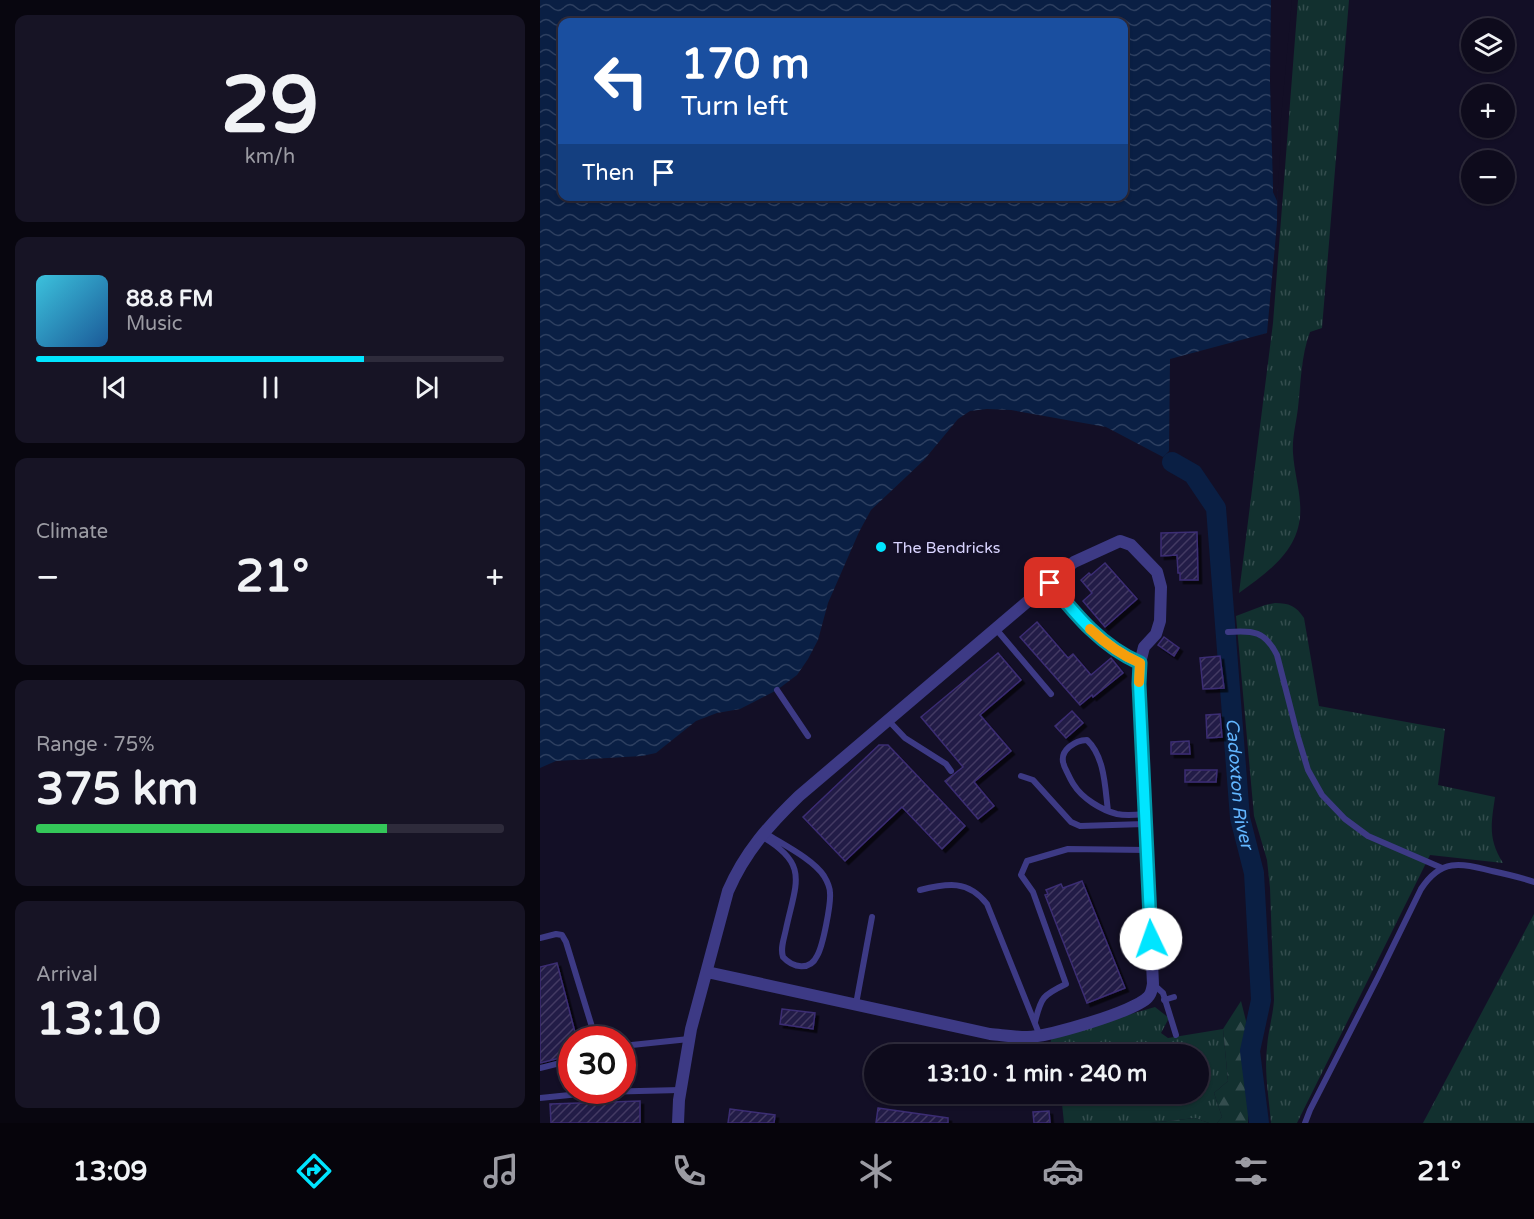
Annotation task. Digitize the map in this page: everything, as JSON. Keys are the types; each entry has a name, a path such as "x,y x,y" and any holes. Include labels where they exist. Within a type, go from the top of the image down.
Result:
{"street":[{"path":"678,1123 689,1039 728,891 743,860 763,834 799,796 1074,562 1120,541 1131,545 1156,572 1161,587 1160,621 1156,634 1144,647 1140,663 1139,684 1153,984 1148,998 1082,1025 1040,1036 1026,1037 990,1034 707,972"}],"lane":[{"path":"1050,583 1097,636 1119,652 1140,663"},
{"path":"996,629 1051,694"},
{"path":"1228,632 1247,631 1261,634 1272,645 1277,655 1308,770 1322,795 1345,819 1368,836 1442,868"},
{"path":"777,690 808,736"},
{"path":"888,720 905,738 946,764 951,771"},
{"path":"1108,811 1106,788 1095,751 1087,740 1080,740 1066,750 1062,758 1080,793 1108,811 1145,819"},
{"path":"1021,776 1033,780 1071,822 1080,826 1145,819"},
{"path":"763,834 813,863 822,873 828,885 829,909 819,954 808,965 795,966 783,957 782,948 796,873 793,863 786,854 763,834"},
{"path":"1035,1022 1040,1004 1048,993 1066,984 1033,892 1021,875 1027,861 1068,849 1147,850"},
{"path":"1305,1123 1427,879 1442,868 1462,864 1534,882"},
{"path":"920,890 943,884 966,886 980,894 987,904 1040,1036"},
{"path":"856,1004 872,917"},
{"path":"540,938 556,934 562,935 592,1026"},
{"path":"1153,984 1162,993 1176,1035"},
{"path":"1164,1000 1174,997"},
{"path":"636,1045 689,1039"},
{"path":"540,1068 558,1064"},
{"path":"540,1098 599,1092 681,1090"}],"green space":[{"path":"1298,0 1349,0 1322,328 1310,332 1302,369 1293,447 1300,503 1297,532 1283,556 1239,593 1273,323"},
{"path":"1275,603 1292,606 1304,618 1319,706 1445,729 1438,785 1495,797 1492,832 1495,846 1503,863 1430,855 1297,1123 1271,1123 1266,1066 1274,1000 1270,888 1267,860 1254,816 1236,616"},
{"path":"1534,914 1534,1123 1423,1123"},
{"path":"1241,1001 1249,1033 1248,1123 1217,1123 1222,1117 1214,1093 1228,1081 1223,1029"},
{"path":"1155,1007 1169,1018 1161,1033 1168,1038 1223,1029 1228,1081 1214,1093 1222,1117 1217,1123 1195,1118 1150,1123 1064,1123 1062,1104 1209,1104 1209,1044 1050,1044 1052,1037"},
{"path":"1195,1118 1209,1123 1150,1123"}],"water":[{"path":"540,0 1289,0 1278,117 1277,223 1267,333 1170,359 1169,451 1163,457 1106,427 1011,410 970,411 958,419 924,460 871,510 828,603 818,640 797,675 777,690 740,709 717,713 696,721 656,753 642,756 556,761 540,768"}],"pier":[{"path":"1271,0 1292,0 1281,118 1277,201 1273,192 1270,81"}],"building":[{"path":"1197,532 1198,580 1180,580 1177,555 1161,556 1161,533"},
{"path":"1105,563 1137,599 1105,627 1083,601 1092,593 1081,580"},
{"path":"1037,622 1068,658 1073,654 1091,675 1111,658 1123,673 1080,705 1020,637"},
{"path":"1164,637 1179,648 1174,656 1158,645"},
{"path":"998,653 1021,680 980,715 1011,751 974,782 994,806 978,819 945,781 963,767 921,717"},
{"path":"1220,656 1224,688 1203,689 1200,658"},
{"path":"1072,711 1083,723 1066,738 1055,726"},
{"path":"1220,714 1222,737 1207,738 1206,715"},
{"path":"1189,741 1190,754 1171,754 1171,742"},
{"path":"879,745 888,745 965,826 942,849 902,807 845,861 803,817"},
{"path":"1185,770 1217,770 1216,782 1185,782"},
{"path":"1082,881 1125,988 1087,1003 1045,895 1048,894 1046,890 1061,884 1063,888"},
{"path":"557,963 573,1026 558,1026 558,1058 540,1063 540,967"},
{"path":"782,1009 815,1013 813,1029 780,1024"},
{"path":"636,1101 640,1101 640,1123 551,1123 550,1104 636,1104"},
{"path":"878,1108 948,1118 948,1123 876,1123"},
{"path":"730,1109 775,1115 774,1123 728,1123"},
{"path":"1049,1111 1050,1123 1034,1123 1033,1112"}],"waterway":[{"name":"Cadoxton River","path":"1172,462 1193,474 1216,508 1240,818 1254,873 1261,1000 1250,1051 1259,1123"}],"slow traffic":[{"path":"1090,629 1112,648 1140,663 1139,682"}],"place":[{"name":"The Bendricks","path":"881,547"}],"route":[{"path":"1050,583 1097,636 1112,648 1140,663 1139,684 1151,939"}]}
